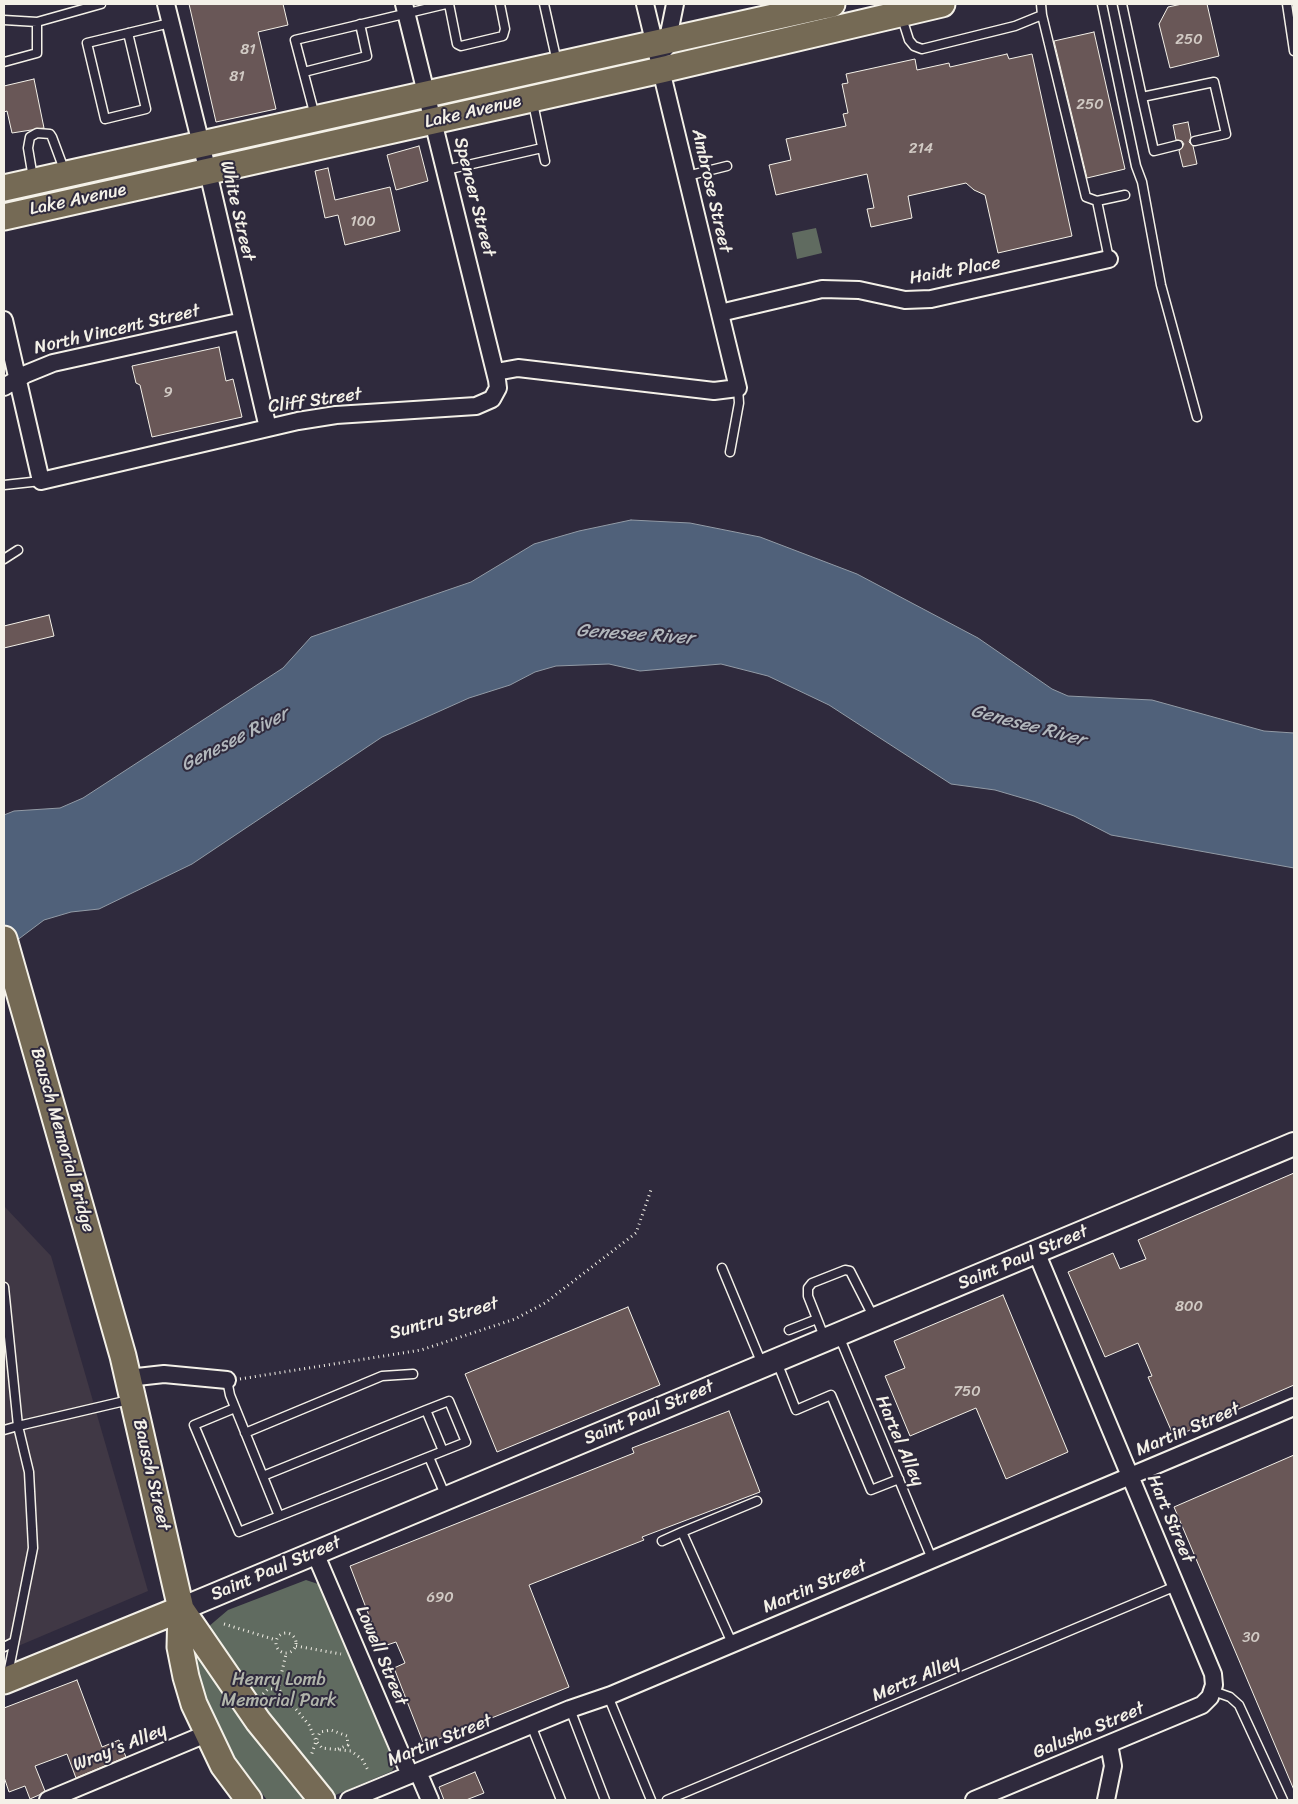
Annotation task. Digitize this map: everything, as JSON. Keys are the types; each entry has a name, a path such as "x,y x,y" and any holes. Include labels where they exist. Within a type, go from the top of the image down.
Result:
{"main road":[{"name":"Lake Avenue","path":"5,188 662,40 832,4"},
{"name":"Lake Avenue","path":"4,217 661,70 899,8 942,4"},
{"name":"Bausch Memorial Bridge","path":"4,939 120,1342"},
{"name":"Saint Paul Street","path":"6,1680 1036,1254 1294,1144"},
{"name":"Bausch Street","path":"120,1342 181,1608"},
{"path":"181,1608 179,1627 184,1668 192,1698 206,1734 223,1766 249,1800"},
{"path":"181,1608 258,1721 322,1800"}],"street":[{"name":"White Street","path":"166,4 208,172 268,428"},
{"name":"Ambrose Street","path":"645,4 662,40 661,70 738,388"},
{"path":"662,40 675,4"},
{"name":"Spencer Street","path":"405,8 428,93 496,372"},
{"name":"Haidt Place","path":"720,313 822,289 859,290 906,300 931,299 1109,259"},
{"path":"4,320 10,382 40,481"},
{"name":"North Vincent Street","path":"10,382 54,363 243,321"},
{"path":"496,372 518,368 714,391 738,388"},
{"name":"Cliff Street","path":"40,481 268,428 336,415 476,406 486,403 496,394 498,388 496,372"},
{"name":"Hart Street","path":"1036,1254 1213,1674 1213,1691"},
{"path":"131,1388 164,1374 227,1380"},
{"name":"Martin Street","path":"349,1800 570,1709 608,1696 1294,1407"},
{"name":"Lowell Street","path":"315,1553 414,1774 430,1800"},
{"name":"Galusha Street","path":"974,1800 1202,1705 1213,1691"},
{"name":"Wray's Alley","path":"48,1800 206,1734"},
{"path":"1109,1744 1113,1766 1109,1800"}],"lane":[{"path":"4,20 37,22 101,4"},
{"path":"315,118 296,40 360,24 405,8 447,4 457,44 461,46 503,36 505,29 500,4"},
{"path":"544,4 557,64"},
{"path":"1041,4 1042,15 1086,196 1097,201 1125,195"},
{"path":"1102,4 1136,166 1142,182 1161,285 1197,417"},
{"path":"1122,4 1154,150 1178,145"},
{"path":"1287,4 1293,29 1294,52"},
{"path":"899,8 909,40 914,46 922,49 1015,26 1042,15"},
{"path":"4,62 36,53 37,22"},
{"path":"128,33 146,109 105,119 87,43 128,33 170,23"},
{"path":"304,72 367,56 360,24"},
{"path":"1142,96 1214,82 1226,134 1195,141"},
{"path":"532,99 545,161"},
{"path":"34,181 28,148 30,138 37,134 50,134 65,174"},
{"path":"446,170 542,148"},
{"path":"687,176 727,166"},
{"path":"1097,201 1109,259"},
{"path":"730,452 739,403 738,388"},
{"path":"4,485 40,481"},
{"path":"4,559 18,550"},
{"path":"722,1268 769,1363 796,1410 831,1395 871,1490 899,1479"},
{"name":"Hartel Alley","path":"875,1320 853,1274 846,1270 812,1283 808,1288 808,1296 817,1319 832,1337 899,1479 932,1559"},
{"path":"4,1287 18,1426 29,1472 33,1548 6,1680"},
{"path":"789,1330 817,1319"},
{"path":"245,1433 382,1376 413,1374"},
{"path":"227,1380 228,1391 279,1516"},
{"path":"4,1430 131,1388"},
{"path":"235,1408 194,1425 239,1532 466,1442 449,1401 263,1476"},
{"path":"426,1410 443,1452"},
{"path":"429,1457 446,1499"},
{"path":"662,1541 757,1501"},
{"path":"682,1532 732,1644"},
{"name":"Mertz Alley","path":"667,1800 1176,1586"},
{"path":"4,1647 14,1642"},
{"path":"1213,1691 1230,1697 1239,1705 1282,1800"},
{"path":"608,1696 652,1800"},
{"path":"570,1709 605,1800"},
{"path":"531,1725 561,1800"}],"path":[{"name":"Suntru Street","path":"227,1380 421,1350 515,1319 545,1303 636,1233 652,1187"},
{"path":"224,1624 276,1640"},
{"path":"276,1640 280,1635 289,1634 294,1638 296,1646 292,1652 286,1654"},
{"path":"276,1640 278,1649 286,1654"},
{"path":"296,1646 341,1654"},
{"path":"286,1654 279,1684 283,1700 295,1708 309,1725 316,1741 325,1749"},
{"path":"262,1698 264,1691 275,1689 279,1684"},
{"path":"275,1689 280,1692"},
{"path":"266,1701 274,1704 283,1700"},
{"path":"309,1725 316,1729 343,1733 347,1736 356,1754 370,1772"},
{"path":"313,1754 320,1732 325,1730"},
{"path":"338,1749 345,1747 349,1743"},
{"path":"306,1756 325,1749 338,1749 356,1754"}],"shaded area":[{"path":"4,1206 51,1256 148,1591 4,1652"}],"green space":[{"path":"816,228 822,253 797,259 792,233"},
{"name":"Henry Lomb Memorial Park","path":"306,1580 318,1584 321,1590 395,1765 392,1771 324,1800 267,1800 235,1758 217,1741 188,1644 228,1610"}],"water":[{"name":"Genesee River","path":"631,520 690,523 760,537 857,574 978,638 1052,689 1068,696 1152,700 1264,731 1294,733 1294,868 1111,835 1074,816 1036,802 995,790 951,784 829,705 768,676 721,664 640,671 609,664 556,666 535,672 510,685 469,698 382,737 192,864 99,909 71,912 44,920 4,950 4,815 14,811 60,808 83,798 283,668 311,637 471,582 534,544 579,531"}],"building":[{"path":"189,4 283,4 288,25 258,32 276,109 216,122"},
{"path":"1182,4 1207,4 1219,56 1170,68 1159,24 1168,7"},
{"path":"1094,32 1125,169 1087,178 1054,41"},
{"path":"1007,54 1009,59 1032,54 1072,236 998,253 985,195 974,190 966,183 908,196 912,218 871,227 867,209 874,208 867,174 776,195 769,165 791,160 786,139 846,126 843,114 848,113 842,84 848,83 846,74 915,59 917,70 949,63 950,67"},
{"path":"34,79 44,128 12,133 7,111 4,112 4,86"},
{"path":"1188,122 1191,137 1189,142 1193,146 1197,164 1183,167 1179,151 1184,144 1182,141 1176,140 1173,125"},
{"path":"419,146 428,181 396,190 387,155"},
{"path":"328,168 335,200 390,187 400,231 345,245 338,215 325,218 315,171"},
{"path":"219,347 226,381 233,379 242,417 152,437 140,385 136,383 132,366"},
{"path":"49,615 54,636 4,648 4,626"},
{"path":"1294,1173 1294,1385 1174,1437 1148,1377 1152,1376 1138,1343 1105,1357 1068,1272 1113,1253 1120,1269 1146,1259 1138,1240"},
{"path":"1003,1295 1068,1452 1006,1479 976,1408 910,1436 885,1376 905,1368 894,1341"},
{"path":"628,1307 660,1385 497,1452 465,1374"},
{"path":"729,1411 760,1492 642,1537 644,1540 529,1585 569,1687 424,1745 394,1668 405,1663 396,1642 381,1647 350,1566 634,1453 632,1448"},
{"path":"1294,1455 1294,1790 1174,1507"},
{"path":"77,1680 102,1747 119,1740 126,1757 76,1778 67,1754 35,1766 45,1791 39,1795 30,1799 25,1786 9,1792 4,1777 4,1708"},
{"path":"475,1772 484,1793 466,1800 444,1800 439,1787"}]}
